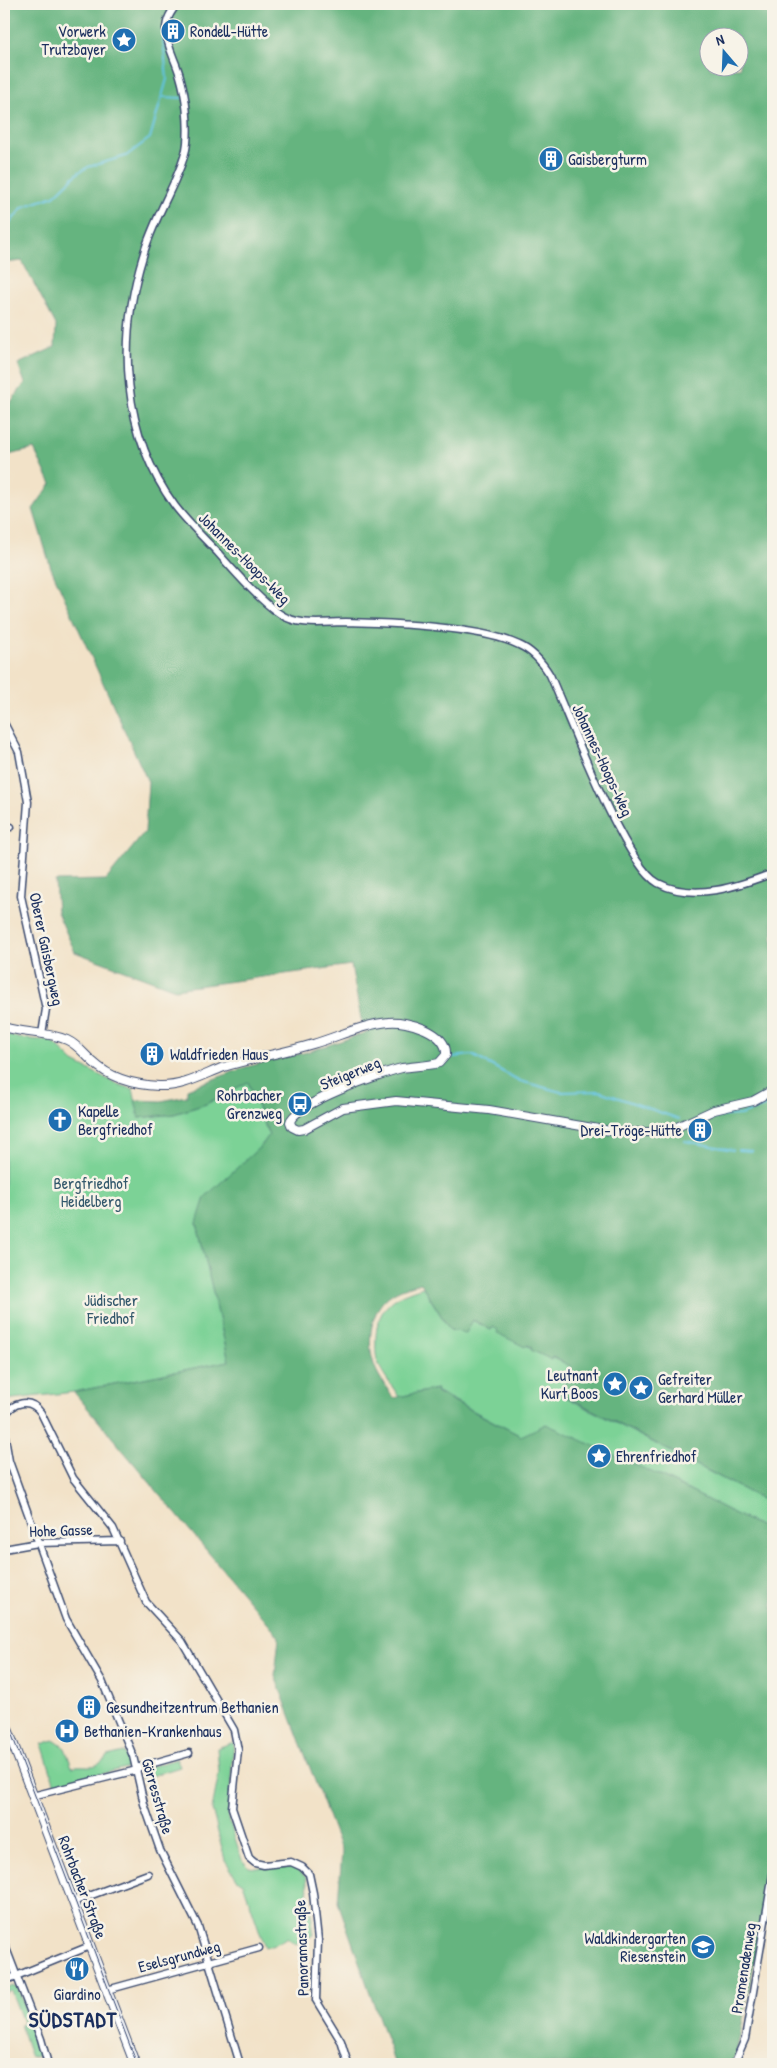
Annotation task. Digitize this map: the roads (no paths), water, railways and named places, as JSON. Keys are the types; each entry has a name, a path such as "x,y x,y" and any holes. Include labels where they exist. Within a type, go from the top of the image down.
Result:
{"main road":[{"name":"Rohrbacher Straße","path":"4,1720 135,2064"}],"street":[{"name":"Johannes-Hoops-Weg","path":"177,4 168,18 166,32 183,89 187,145 139,269 129,330 128,365 130,399 134,422 147,457 172,501 229,565 281,615 304,622 376,624 470,633 517,644 537,657 550,675 608,808 642,868 658,883 684,890 713,890 738,885 773,873"},
{"name":"Oberer Gaisbergweg","path":"4,723 19,752 26,783 29,819 21,896 46,1009 42,1034"},
{"name":"Steigerweg","path":"4,1026 20,1032 54,1036 72,1042 100,1068 117,1078 160,1086 183,1083 241,1062 285,1052 385,1022 403,1022 418,1026 432,1034 445,1045 446,1056 439,1063 390,1072 346,1088 297,1111 290,1122 292,1127 298,1130 304,1129 343,1108 396,1101 489,1110 616,1132 653,1132 676,1127 714,1110 753,1102 773,1090"},
{"name":"Panoramastraße","path":"4,1417 9,1409 19,1404 31,1404 38,1409 73,1478 107,1518 120,1541 146,1602 182,1641 234,1730 238,1750 232,1808 249,1858 264,1865 292,1862 302,1867 310,1876 318,1940 316,2000 341,2040 348,2064"},
{"path":"4,1432 6,1461"},
{"name":"Görresstraße","path":"6,1461 66,1619 102,1681 137,1769 144,1804 160,1850 193,1914 240,2064"},
{"name":"Hohe Gasse","path":"4,1549 38,1542 120,1541"},
{"path":"32,1796 137,1769 189,1753"},
{"path":"73,1902 148,1874"},
{"name":"Promenadenweg","path":"734,2064 745,2039 773,1874"},
{"path":"4,1943 41,2039 48,2064"},
{"path":"4,1981 90,1946"},
{"name":"Eselsgrundweg","path":"107,1990 259,1948"}],"waterway":[{"path":"4,230 23,207 54,196 79,172 88,167 126,156 150,138 167,79 163,39"},
{"path":"163,97 182,98"},
{"path":"453,1057 472,1055 520,1081 561,1092 599,1091 679,1119"},
{"path":"702,1121 721,1116 740,1115 773,1104"},
{"path":"685,1141 733,1150"},
{"path":"738,1150 752,1151"}],"tram line":[{"path":"4,1714 137,2064"}],"place":[{"name":"Rondell-Hütte","path":"173,31"},
{"name":"Vorwerk Trutzbayer","path":"124,40"},
{"name":"Gaisbergturm","path":"551,159"},
{"name":"Waldfrieden Haus","path":"152,1054"},
{"name":"Rohrbacher Grenzweg","path":"300,1104"},
{"name":"Kapelle Bergfriedhof","path":"60,1120"},
{"name":"Drei-Tröge-Hütte","path":"700,1130"},
{"name":"Leutnant Kurt Boos","path":"615,1384"},
{"name":"Gefreiter Gerhard Müller","path":"641,1388"},
{"name":"Ehrenfriedhof","path":"599,1456"},
{"name":"Gesundheitzentrum Bethanien","path":"89,1707"},
{"name":"Bethanien-Krankenhaus","path":"67,1731"},
{"name":"Waldkindergarten Riesenstein","path":"703,1947"},
{"name":"Giardino","path":"77,1969"}],"district":[{"name":"SÜDSTADT","path":"73,2020"}],"park label":[{"name":"Bergfriedhof Heidelberg","path":"91,1192"},
{"name":"Jüdischer Friedhof","path":"111,1309"}]}
